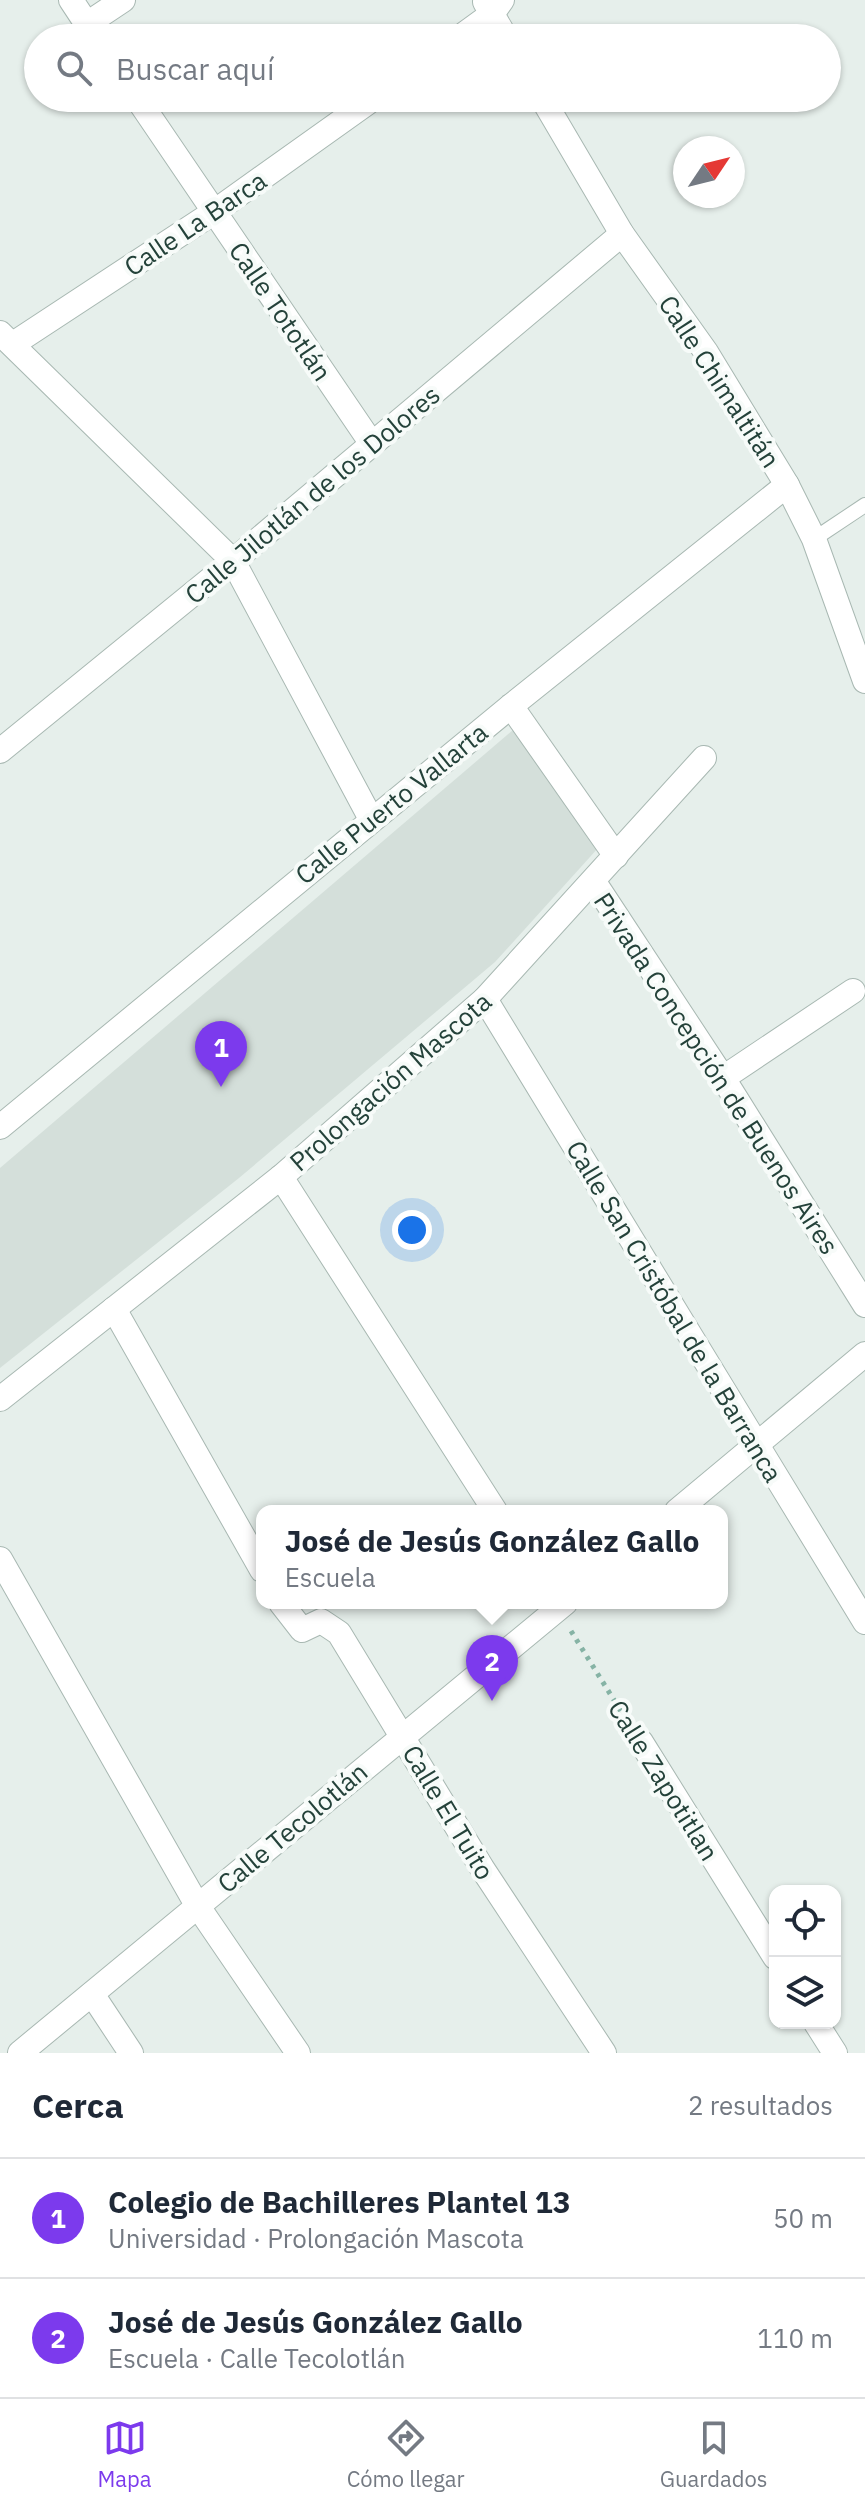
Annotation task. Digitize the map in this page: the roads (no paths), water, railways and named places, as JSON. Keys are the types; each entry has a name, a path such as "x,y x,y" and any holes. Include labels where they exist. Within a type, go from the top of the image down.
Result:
{"street":[{"path":"71,0 87,24"},
{"path":"99,24 123,0"},
{"path":"473,24 493,5 500,24"},
{"name":"Calle Tototlán","path":"146,112 372,444"},
{"name":"Calle La Barca","path":"6,338 214,212 354,112"},
{"name":"Calle Chimaltitán","path":"550,112 622,234 706,352 787,485 814,539 865,681"},
{"name":"Calle Jilotlán de los Dolores","path":"0,751 233,561 622,234"},
{"path":"6,338 233,561 371,819"},
{"name":"Calle Puerto Vallarta","path":"0,1127 371,819 787,485"},
{"path":"511,706 616,856"},
{"name":"Prolongación Mascota","path":"0,1399 281,1177 485,999 704,758"},
{"name":"Privada Concepción de Buenos Aires","path":"594,882 723,1078 865,1305"},
{"path":"723,1078 853,991"},
{"name":"Calle San Cristóbal de la Barranca","path":"485,999 865,1622"},
{"path":"281,1177 491,1505"},
{"path":"114,1309 256,1559"},
{"path":"684,1505 865,1354"},
{"path":"0,1559 197,1905 298,2053"},
{"name":"Calle El Tuito","path":"286,1609 302,1630 321,1621 339,1633 482,1868 604,2053"},
{"name":"Calle Tecolotlán","path":"20,2053 554,1609"},
{"name":"Calle Zapotitlan","path":"641,1742 769,1947"},
{"path":"92,1994 131,2053"},
{"path":"820,2029 835,2053"}],"lane":[{"path":"814,539 865,505"}],"place":[{"name":"Colegio de Bachilleres Plantel 13","path":"221,1087"},
{"name":"José de Jesús González Gallo","path":"492,1701"}]}
